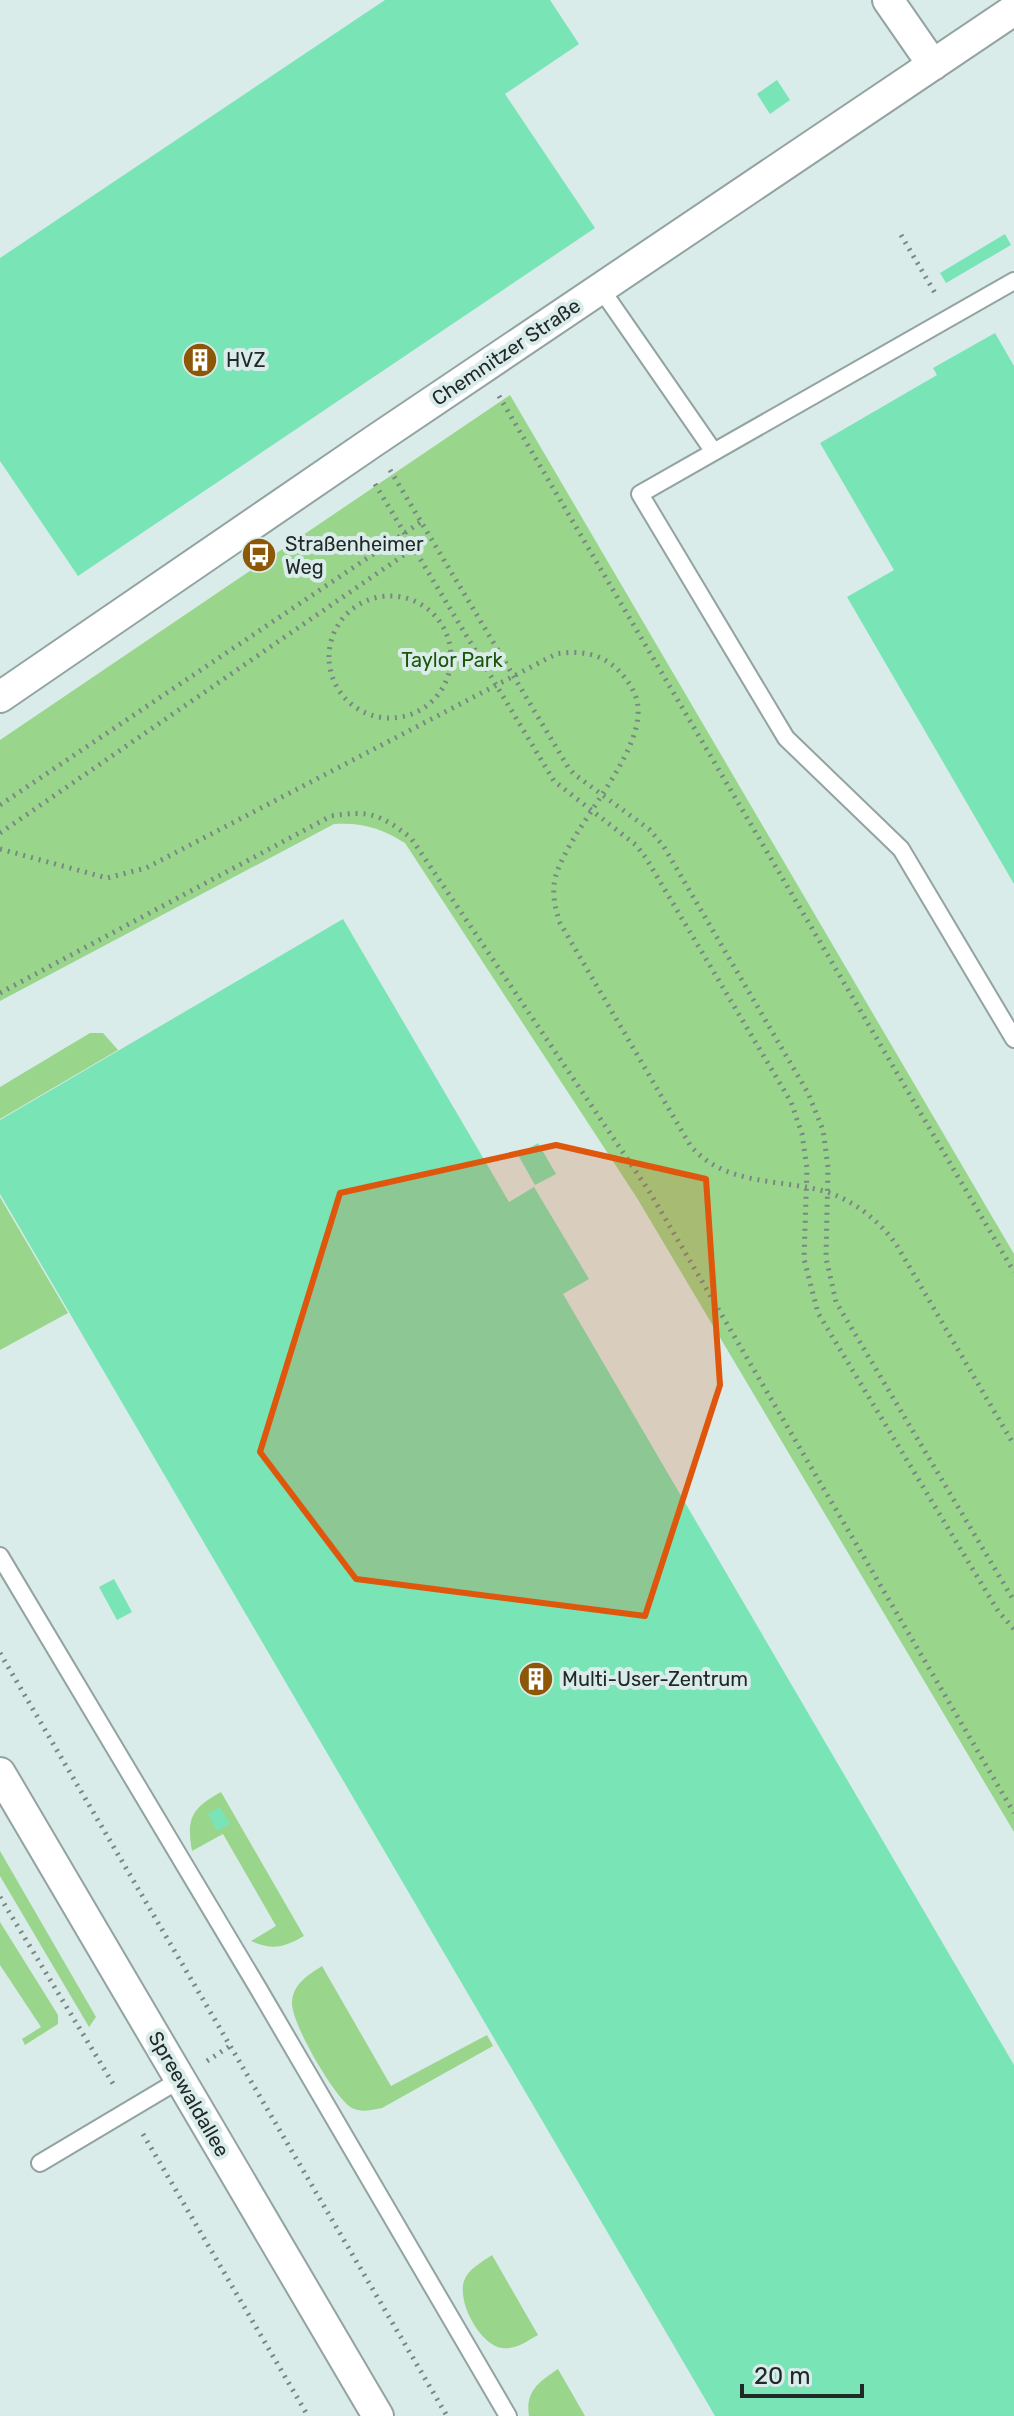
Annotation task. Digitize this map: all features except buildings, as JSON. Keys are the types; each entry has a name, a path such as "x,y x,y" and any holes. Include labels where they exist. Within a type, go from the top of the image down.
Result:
{"street":[{"path":"888,0 933,65"},
{"name":"Chemnitzer Straße","path":"0,697 1014,10"},
{"name":"Spreewaldallee","path":"0,1773 378,2416"}],"lane":[{"path":"1014,281 640,494 786,738 901,849 1014,1039"},
{"path":"601,289 714,452"},
{"path":"0,1556 258,1988 508,2416"},
{"path":"40,2163 181,2079"}],"path":[{"path":"482,368 1014,1272"},
{"path":"365,447 421,522 568,767 650,830 664,847 808,1093 823,1130 828,1167 826,1258 836,1302 1014,1601"},
{"path":"365,447 414,548 554,781 636,845 646,858 791,1102 802,1134 807,1168 804,1259 818,1313 998,1611 1014,1629"},
{"path":"0,805 421,522"},
{"path":"0,833 414,548"},
{"path":"348,594 356,606"},
{"path":"403,597 430,610 443,626 450,644 451,664 445,683 434,699 418,711 398,717 378,717 359,709 343,696 333,678 329,659 332,638 341,620 356,606 374,598 403,597"},
{"path":"443,626 455,617"},
{"path":"0,849 107,878 146,868 556,654 574,650 610,662 631,687 638,706 636,726 630,745 589,811 556,873 554,900 560,923 698,1156 735,1175 828,1192 879,1222 896,1244 1014,1445"},
{"path":"418,711 425,721"},
{"path":"0,993 331,816 360,812 386,819 411,838 649,1191 1014,1813"},
{"path":"0,1653 447,2416"},
{"path":"0,1897 308,2416"}],"highlighted area":[{"path":"556,1145 706,1179 720,1385 645,1616 356,1579 260,1452 340,1193"}],"green space":[{"name":"Taylor Park","path":"510,395 1014,1254 1014,1832 637,1198 405,843 371,827 334,824 0,1001 0,740"},
{"path":"90,1033 103,1033 118,1050 0,1119 0,1087"},
{"path":"0,1197 68,1313 0,1350"},
{"path":"221,1792 304,1936 297,1940 272,1947 251,1941 276,1926 223,1834 192,1851 190,1830 193,1815 203,1803"},
{"path":"0,1851 96,2017 89,2027 0,1876"},
{"path":"0,1922 58,2015 58,2024 25,2045 22,2039 41,2027 0,1965"},
{"path":"322,1966 391,2086 487,2035 493,2046 382,2108 363,2111 352,2108 325,2076 293,2012 293,1996 298,1985"},
{"path":"492,2255 538,2335 512,2348 494,2345 478,2331 464,2300 466,2277"},
{"path":"558,2369 585,2416 529,2416 531,2394 539,2383"}],"place":[{"name":"HVZ","path":"200,360"},
{"name":"Straßenheimer Weg","path":"259,555"},
{"name":"Multi-User-Zentrum","path":"536,1679"}]}
